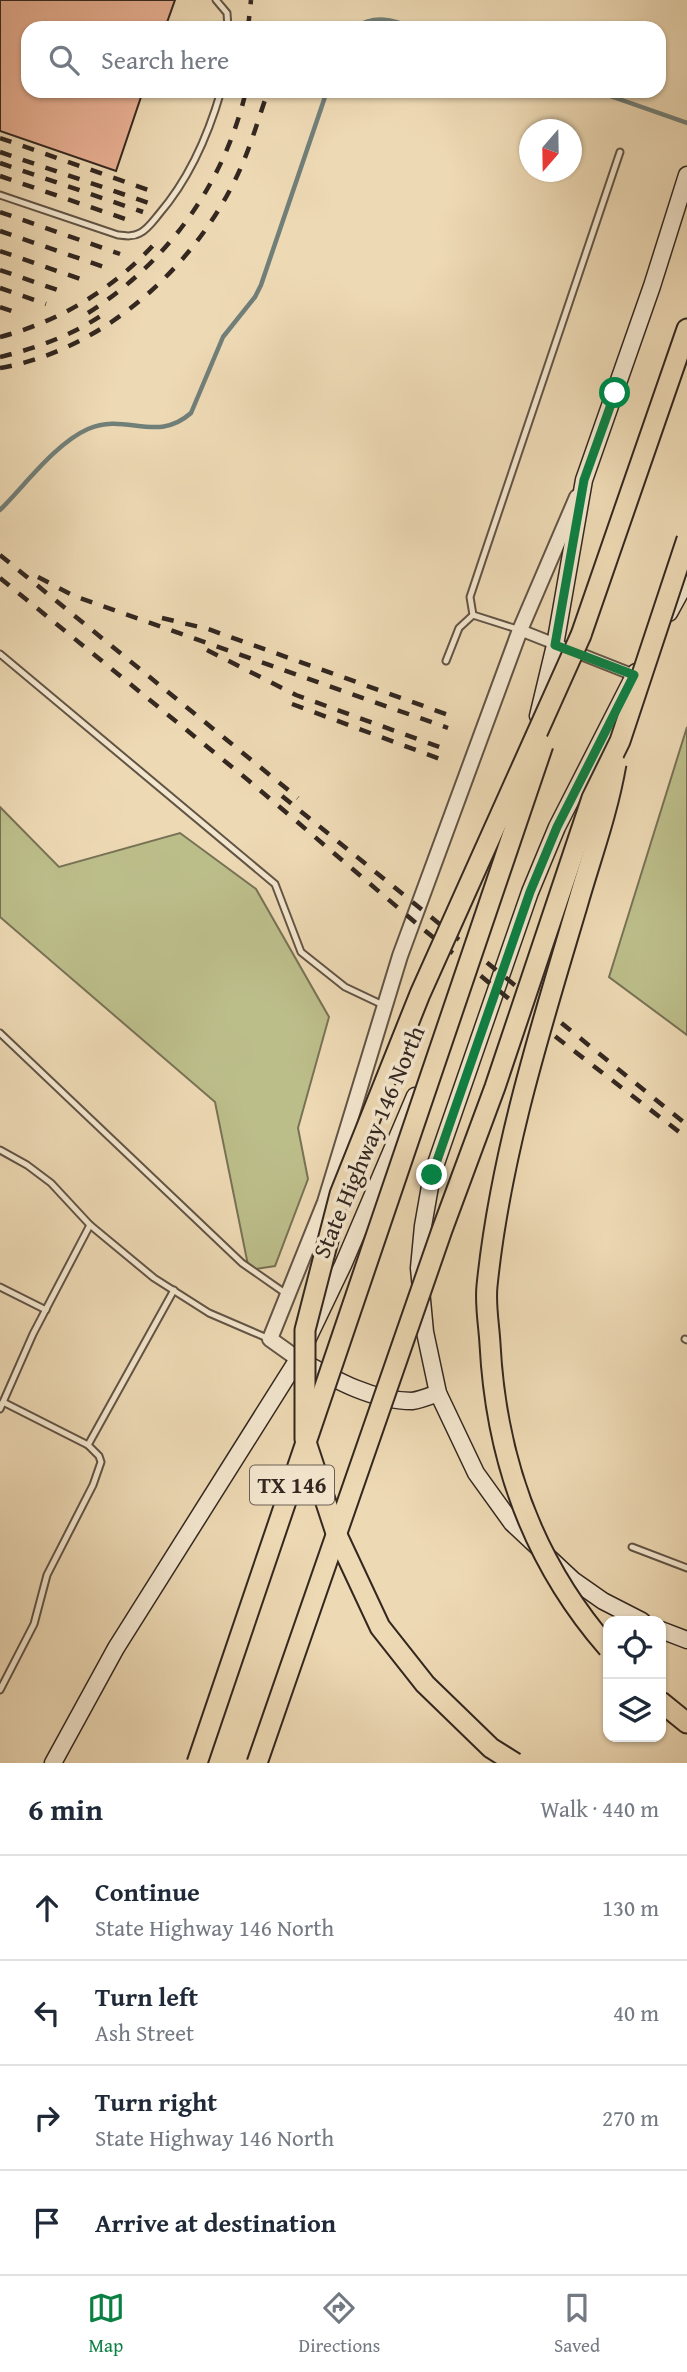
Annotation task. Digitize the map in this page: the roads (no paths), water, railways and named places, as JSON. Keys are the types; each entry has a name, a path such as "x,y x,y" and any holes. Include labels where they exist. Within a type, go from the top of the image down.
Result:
{"highway":[{"name":"TX 146","path":"197,1763 687,329"},
{"name":"TX 146","path":"257,1763 438,1242 495,1087 592,798 620,741 687,539"},
{"path":"515,1763 491,1748 425,1684 380,1626 336,1534 305,1438 305,1330 345,1181 419,994 581,635"},
{"path":"603,1641 556,1579 528,1523 512,1477 492,1381 486,1289 501,1195 522,1099 608,806 620,741"},
{"path":"666,1706 687,1723"}],"main road":[{"name":"State Highway 146 North","path":"53,1763 116,1648 298,1359 343,1265 422,1078 503,864 555,645 584,480 652,286 687,175"},
{"path":"632,1616 603,1601 573,1580 512,1522 476,1473 438,1393 425,1332 419,1268 432,1175 530,892 557,827 634,675 687,580"},
{"path":"298,1359 344,1384 387,1398 414,1401 438,1393"},
{"path":"666,1632 687,1640"}],"street":[{"name":"State Highway 146 North","path":"270,1339 326,1202 400,956 520,630 584,480"},
{"path":"520,630 634,675"},
{"path":"270,1339 298,1359"}],"lane":[{"path":"216,0 227,13 228,21"},
{"path":"0,195 118,236 141,233 168,203 188,173 204,142 218,98"},
{"path":"472,615 470,597 481,561 620,152"},
{"path":"472,615 520,630"},
{"path":"446,661 459,628 472,615"},
{"path":"0,654 275,884 300,952 345,987 386,1007"},
{"path":"0,1032 242,1263 288,1295"},
{"path":"0,1150 51,1183 90,1226 154,1278 209,1313 270,1339"},
{"path":"0,1690 34,1624 47,1575 99,1469 99,1456 88,1445 1,1405 90,1226"},
{"path":"0,1287 46,1310"},
{"path":"88,1445 174,1290"},
{"path":"632,1546 687,1568"}],"waterway":[{"path":"369,21 392,21"},
{"path":"0,510 41,465 76,435 102,425 165,426 178,422 191,413 223,337 255,297 261,285 325,98"},
{"path":"616,98 687,123"}],"railway":[{"path":"249,21 251,0"},
{"path":"88,313 117,293 143,270 189,218 223,158 244,98"},
{"path":"0,368 37,359 72,345 136,304 165,278 191,249 232,186 248,151 266,98"},
{"path":"0,138 157,193"},
{"path":"0,152 149,203"},
{"path":"0,163 143,212"},
{"path":"0,176 131,221"},
{"path":"0,212 120,254"},
{"path":"0,231 104,267"},
{"path":"0,337 44,322 86,301 123,274 157,241"},
{"path":"0,251 86,281"},
{"path":"0,270 66,293"},
{"path":"0,288 46,304"},
{"path":"0,307 20,314"},
{"path":"0,357 54,340 105,313"},
{"path":"0,555 298,798"},
{"path":"38,577 74,596 448,728"},
{"path":"0,578 248,780 423,929 556,1037 687,1138"},
{"path":"162,618 208,629 457,718"},
{"path":"207,650 296,695 445,749"},
{"path":"292,704 440,759"},
{"path":"282,796 687,1125"}]}
